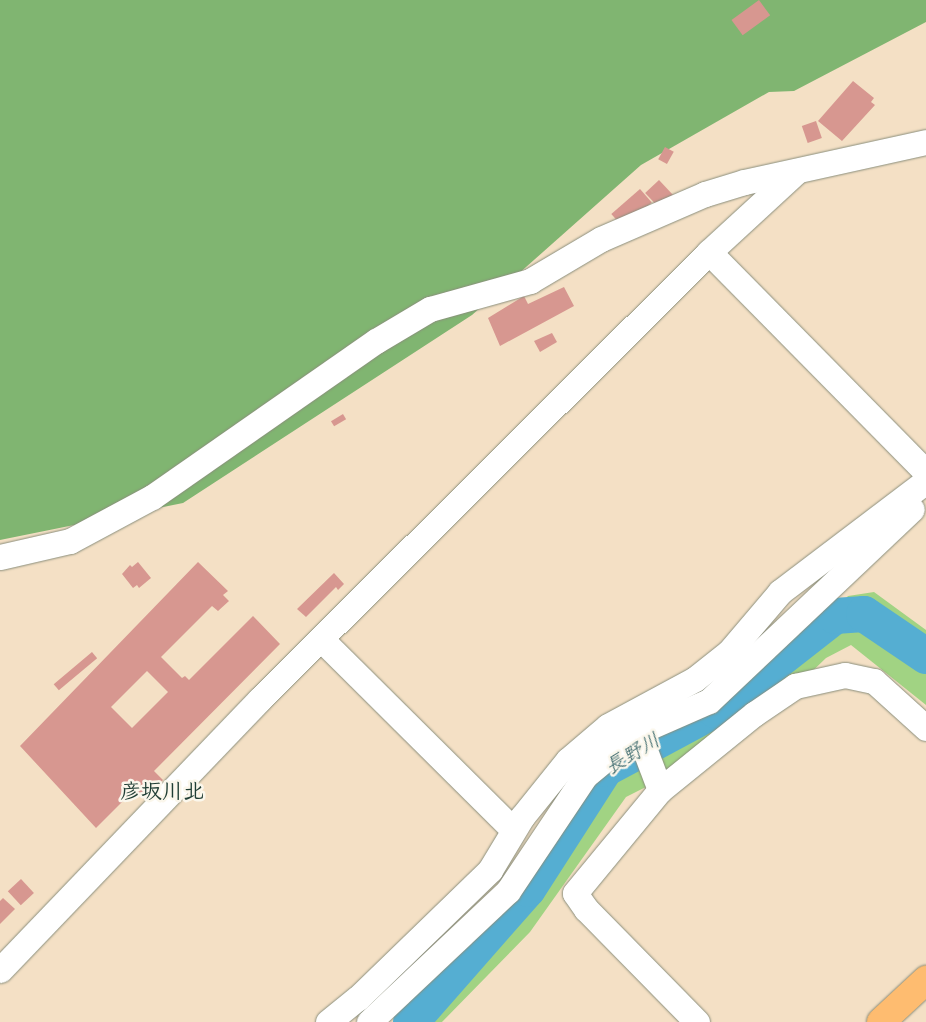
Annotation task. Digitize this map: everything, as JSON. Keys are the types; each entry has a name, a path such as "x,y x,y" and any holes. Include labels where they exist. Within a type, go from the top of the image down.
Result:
{"main road":[{"path":"881,1022 926,980"}],"street":[{"path":"0,557 70,541 152,497 376,342 430,309 530,281 600,239 705,194 744,182 926,142"},
{"path":"0,970 321,639 709,252 796,172"},
{"path":"709,252 926,472"},
{"path":"328,1022 358,998 490,870 522,817 568,760 608,726 695,679 729,652 780,592 926,480"},
{"path":"369,1022 508,891 586,776 639,736 709,701 926,495"},
{"path":"321,639 506,823"},
{"path":"697,1022 586,909 575,894 660,790 754,714 795,686 820,678 845,675 874,681 926,728"},
{"path":"639,736 649,767 660,790"}],"green space":[{"path":"0,0 926,0 926,22 794,91 769,92 641,165 472,315 183,503 0,540"},
{"path":"874,592 926,630 926,705 851,645 826,658 743,738 626,797 530,932 442,1022 403,1022 527,897 571,831 624,775 781,669 848,596"}],"building":[{"path":"759,0 770,15 743,35 731,20"},
{"path":"853,81 874,98 871,102 875,105 842,141 818,121"},
{"path":"816,121 822,138 808,143 802,126"},
{"path":"665,147 674,152 667,164 658,159"},
{"path":"659,180 673,195 659,208 645,193"},
{"path":"640,189 652,203 623,228 611,214"},
{"path":"564,287 574,306 500,346 488,318 524,296 528,304"},
{"path":"552,333 557,342 540,352 534,341"},
{"path":"343,414 346,419 334,426 331,421"},
{"path":"138,562 151,578 139,588 137,585 133,588 122,574 130,565 132,567"},
{"path":"198,562 228,591 223,595 229,601 218,611 212,606 161,657 182,678 185,676 189,680 253,616 280,644 154,771 163,780 145,799 135,789 96,828 20,746","holes":["147,671 168,692 132,728 111,707"]},
{"path":"334,573 344,584 338,590 336,587 306,617 297,609"},
{"path":"92,652 97,658 59,690 54,684"},
{"path":"21,879 34,893 21,905 8,891"},
{"path":"3,898 15,909 0,924 0,901"}],"waterway":[{"name":"長野川","path":"411,1022 528,889 605,769 715,710 835,616 864,614 926,656"}],"district":[{"name":"彦坂川北","path":"162,794"}]}
